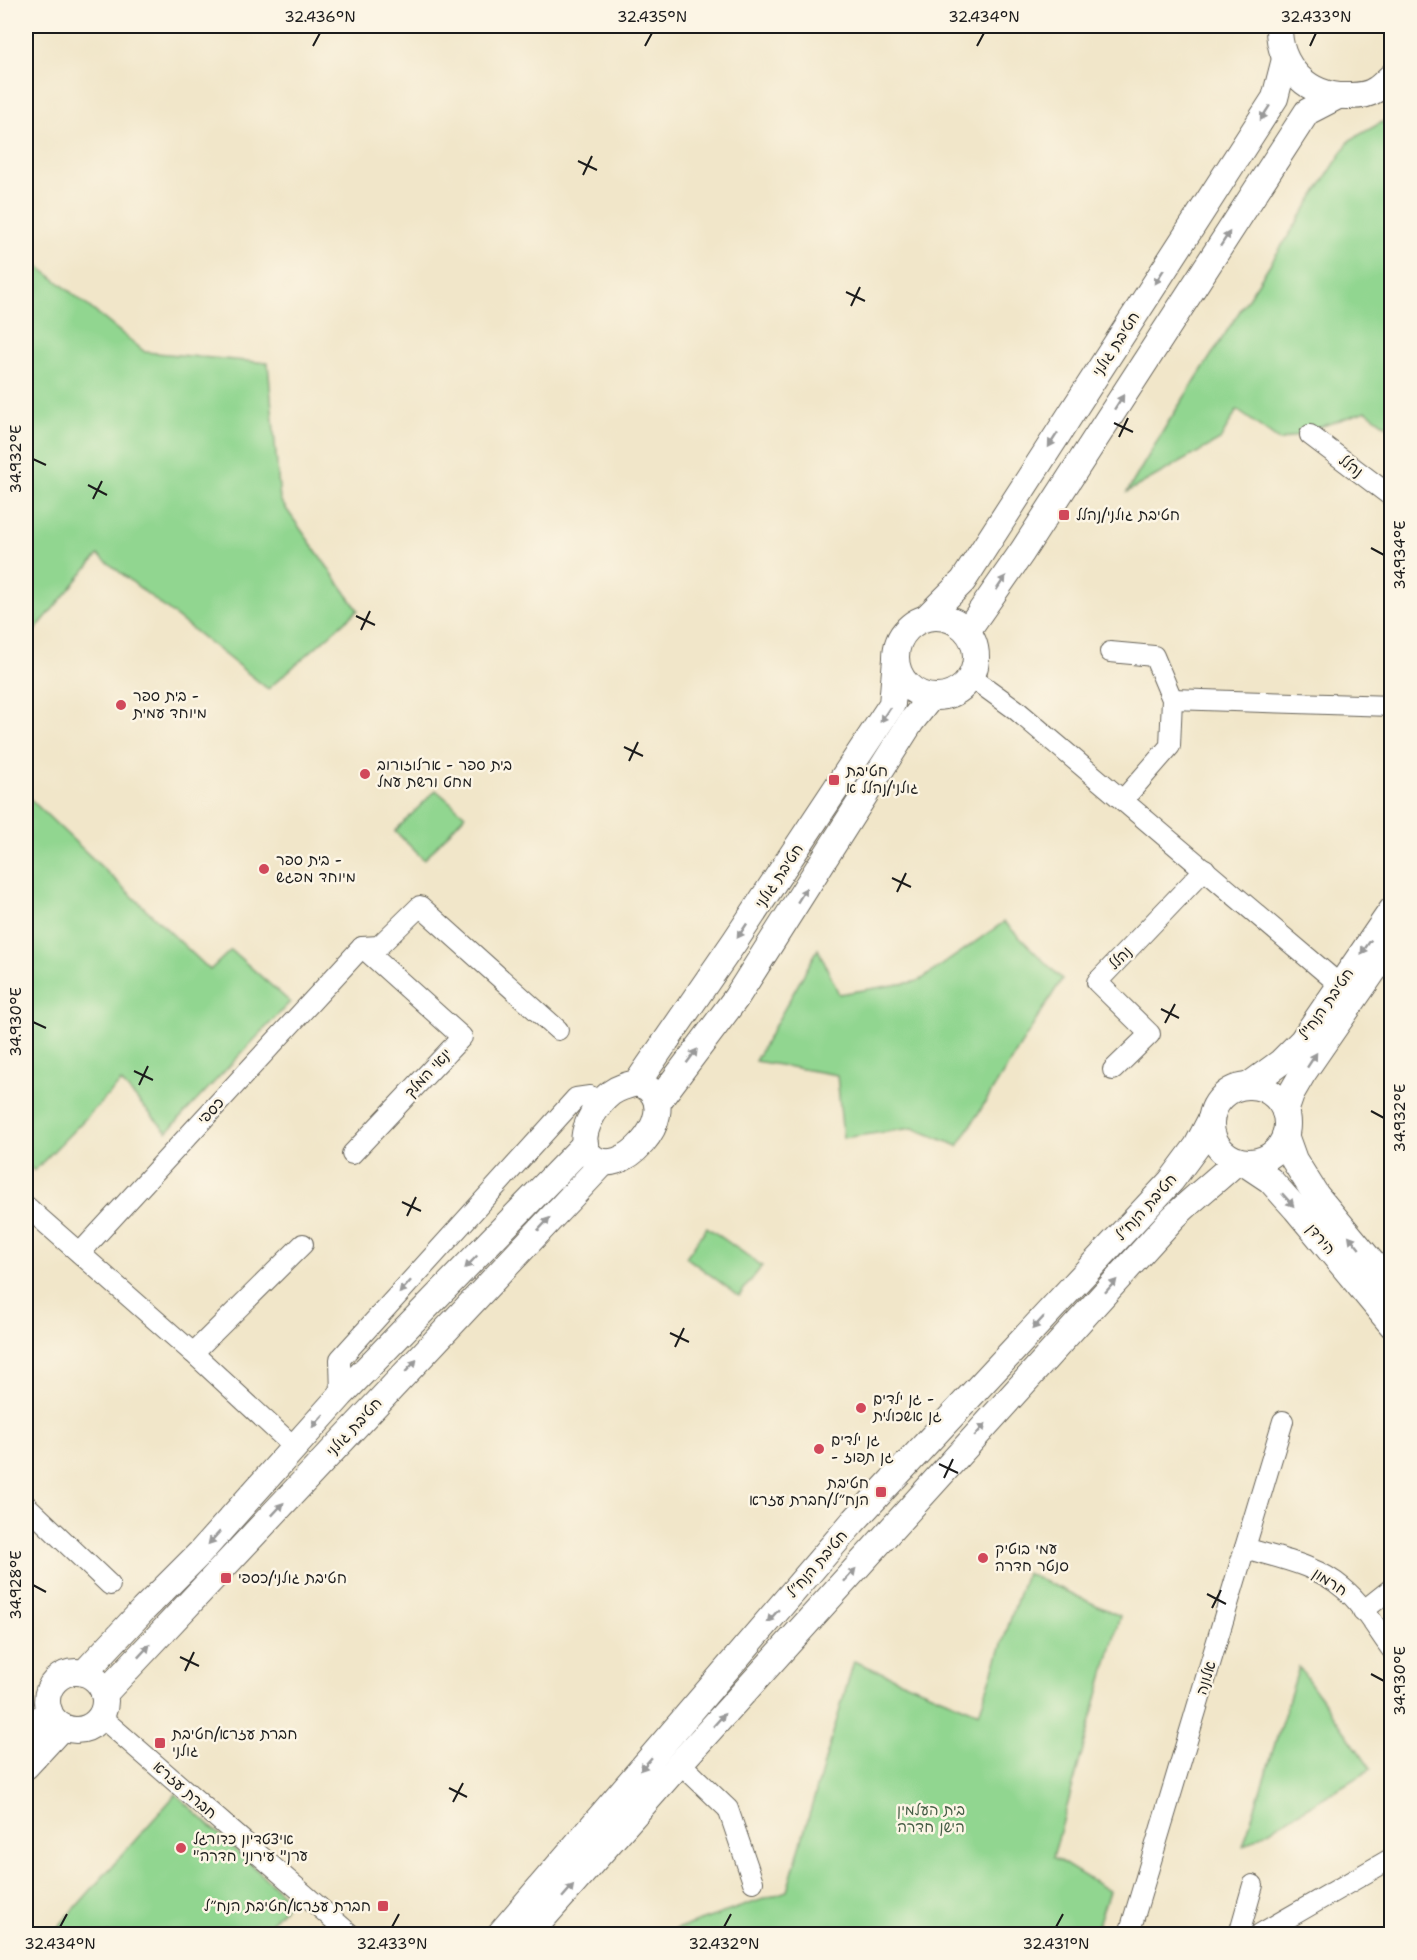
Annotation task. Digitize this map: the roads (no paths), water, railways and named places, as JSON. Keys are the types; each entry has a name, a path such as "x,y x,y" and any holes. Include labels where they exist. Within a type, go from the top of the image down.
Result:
{"street":[{"path":"1279,26 1285,59 1302,81 1322,93 1336,97 1359,96 1377,90 1392,76"},
{"name":"חטיבת גולני","path":"927,617 963,580 1275,98 1285,59"},
{"path":"967,631 1022,552 1307,112 1336,97"},
{"name":"נהלל","path":"1310,435 1392,497"},
{"path":"938,616 959,623 967,631 974,641 976,653 971,677 964,686 943,697 931,697 922,695 906,684 901,677 896,659 901,637 908,628 927,617 938,616"},
{"path":"1110,652 1154,657 1172,699 1170,746 1124,800"},
{"name":"חטיבת גולני","path":"637,1083 735,941 892,704 896,659"},
{"path":"971,677 1015,709 1340,985"},
{"name":"חטיבת גולני","path":"657,1103 736,998 911,722 931,697"},
{"path":"1172,699 1392,706"},
{"name":"נהלל","path":"1113,1070 1150,1034 1097,982 1205,869"},
{"name":"כספי","path":"80,1253 362,947 379,946 420,906 558,1030"},
{"name":"חטיבת הנח\"ל","path":"1248,1086 1281,1062 1302,1041 1392,910"},
{"name":"חטיבת הנח\"ל","path":"1285,1124 1292,1092 1303,1073 1392,944"},
{"name":"ינאי המלך","path":"352,1154 462,1037 362,947"},
{"path":"637,1083 650,1090 657,1103 656,1119 651,1131 634,1152 618,1161 604,1162 591,1156 585,1144 588,1124 601,1101 625,1085 637,1083"},
{"path":"1248,1086 1260,1088 1279,1101 1285,1124 1280,1146 1266,1158 1255,1162 1240,1162 1226,1156 1218,1147 1212,1137 1211,1119 1214,1108 1221,1097 1236,1088 1248,1086"},
{"name":"חטיבת גולני","path":"341,1395 340,1359 576,1098 590,1096 601,1101"},
{"name":"חטיבת הנח״ל","path":"500,1935 852,1523 1171,1181 1197,1146 1211,1119"},
{"name":"הירדן","path":"1285,1124 1294,1160 1316,1195 1392,1287"},
{"name":"חטיבת גולני","path":"84,1673 200,1553 341,1395 585,1144"},
{"name":"חטיבת גולני","path":"103,1705 604,1162"},
{"name":"הירדן","path":"1240,1162 1270,1180 1392,1324"},
{"name":"חטיבת הנח״ל","path":"529,1935 680,1763 1172,1218 1189,1201 1240,1162"},
{"path":"26,1206 193,1353 294,1447"},
{"path":"193,1353 303,1244"},
{"name":"אלונה","path":"1129,1935 1283,1421"},
{"path":"26,1505 110,1584"},
{"name":"חרמון","path":"1245,1548 1322,1574 1342,1586 1392,1650"},
{"path":"1363,1611 1392,1588"},
{"path":"75,1672 84,1673 100,1685 103,1705 95,1724 80,1731 56,1719 47,1702 48,1693 58,1678 75,1672"},
{"name":"חברת עזרא","path":"103,1705 350,1935"},
{"path":"26,1734 56,1719"},
{"path":"26,1766 56,1719"},
{"path":"680,1763 728,1809 753,1882"},
{"path":"1260,1935 1392,1858"},
{"path":"1239,1935 1253,1885"}],"place":[{"name":"חטיבת גולני/נהלל","path":"1064,515"},
{"name":"בית ספר - מיוחד עמית","path":"121,705"},
{"name":"בית ספר - ארלוזורוב מחט ורשת עמל","path":"365,774"},
{"name":"חטיבת גולני/נהלל א","path":"834,780"},
{"name":"בית ספר - מיוחד מפגש","path":"264,869"},
{"name":"גן ילדים - גן אשכולית","path":"861,1408"},
{"name":"גן ילדים - גן תפוז","path":"819,1449"},
{"name":"חטיבת הנח״ל/חברת עזרא","path":"881,1492"},
{"name":"עמי בוטיק סנטר חדרה","path":"983,1558"},
{"name":"חטיבת גולני/כספי","path":"226,1578"},
{"name":"חברת עזרא/חטיבת גולני","path":"160,1743"},
{"name":"איצטדיון כדורגל \"ערן\" עירוני חדרה","path":"181,1848"},
{"name":"חברת עזרא/חטיבת הנח״ל","path":"383,1906"}],"park label":[{"name":"בית העלמין הישן חדרה","path":"931,1818"}]}
